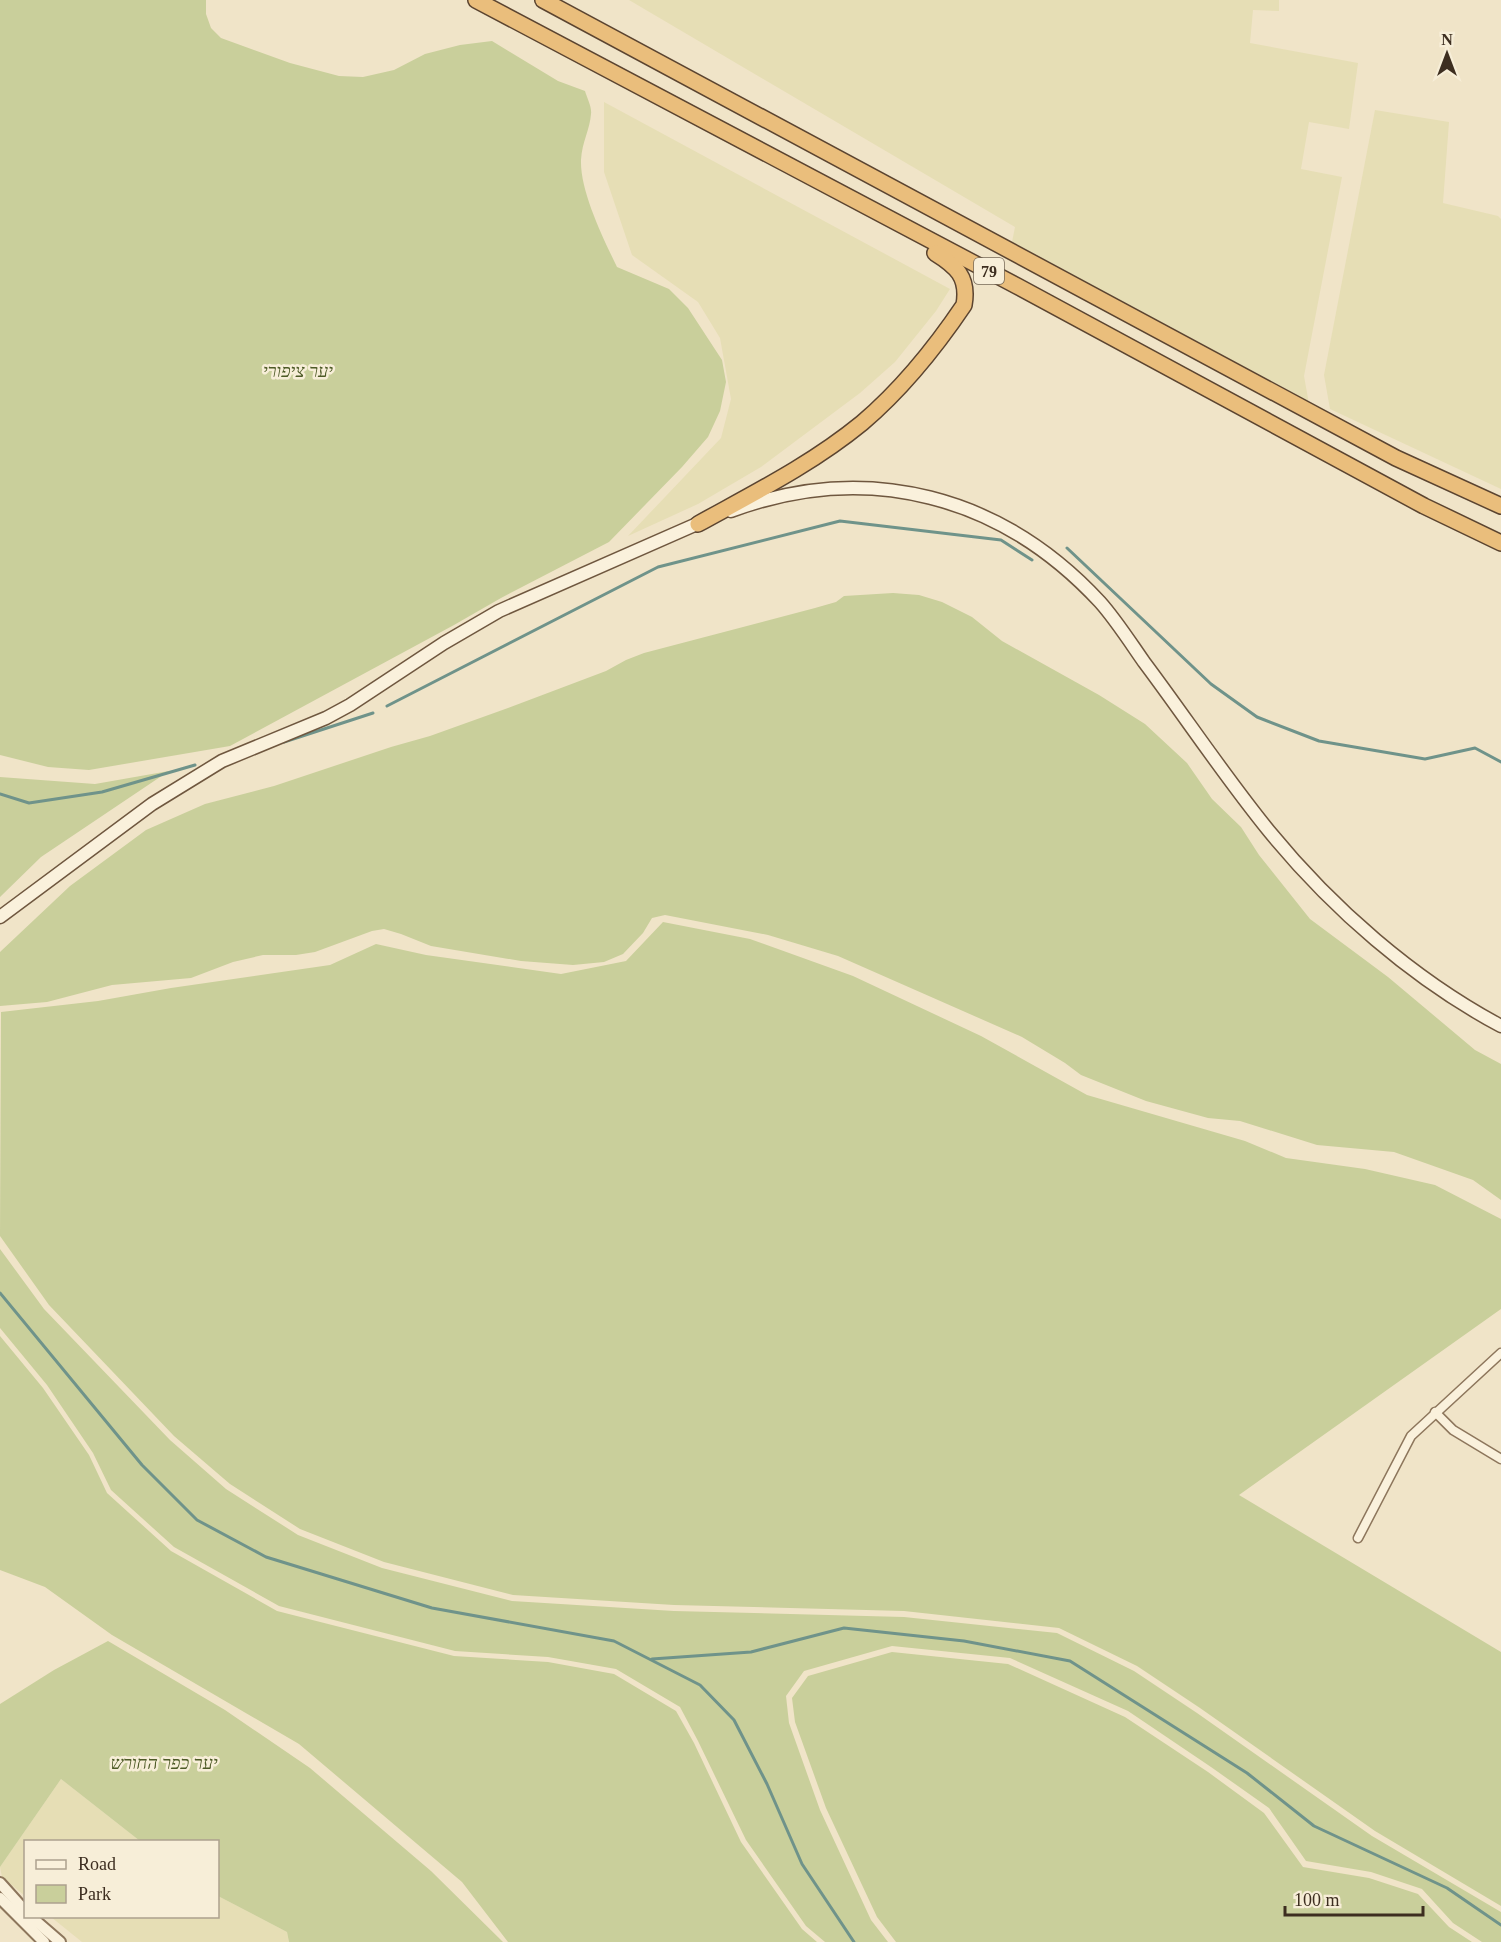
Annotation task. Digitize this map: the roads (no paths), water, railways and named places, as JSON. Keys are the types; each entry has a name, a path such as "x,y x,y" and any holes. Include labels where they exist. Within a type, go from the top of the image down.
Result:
{"highway":[{"name":"79","path":"476,0 1424,506 1501,543"},
{"name":"79","path":"543,0 1396,458 1501,506"},
{"path":"698,524 787,475 864,421 926,357 964,305 966,295 964,284 960,272 952,264 807,175"},
{"path":"1424,506 1501,551"}],"main road":[{"path":"0,917 152,804 222,761 334,713 499,611 698,524 746,506 805,492 875,489 925,496 972,510 1026,538 1059,561 1101,603 1247,803 1291,858 1359,925 1401,960 1443,990 1501,1026"}],"street":[{"path":"1358,1539 1411,1436 1501,1353"},
{"path":"1435,1412 1453,1430 1501,1459"},
{"path":"0,1883 24,1910"},
{"path":"0,1898 44,1942"},
{"path":"31,1918 60,1942"}],"waterway":[{"path":"387,706 658,567 840,521 1001,540 1032,560"},
{"path":"1067,548 1211,684 1257,717 1319,741 1425,759 1475,748 1501,762"},
{"path":"284,742 373,713"},
{"path":"0,794 29,803 102,792 195,765"},
{"path":"0,1293 142,1465 197,1520 266,1557 432,1608 614,1641 700,1685 734,1720 767,1784 802,1864 854,1942"},
{"path":"652,1659 751,1652 844,1628 964,1641 1070,1661 1247,1773 1314,1826 1447,1888 1501,1925"}],"park label":[{"name":"יער ציפורי","path":"298,371"},
{"name":"יער כפר החורש","path":"164,1763"}]}
